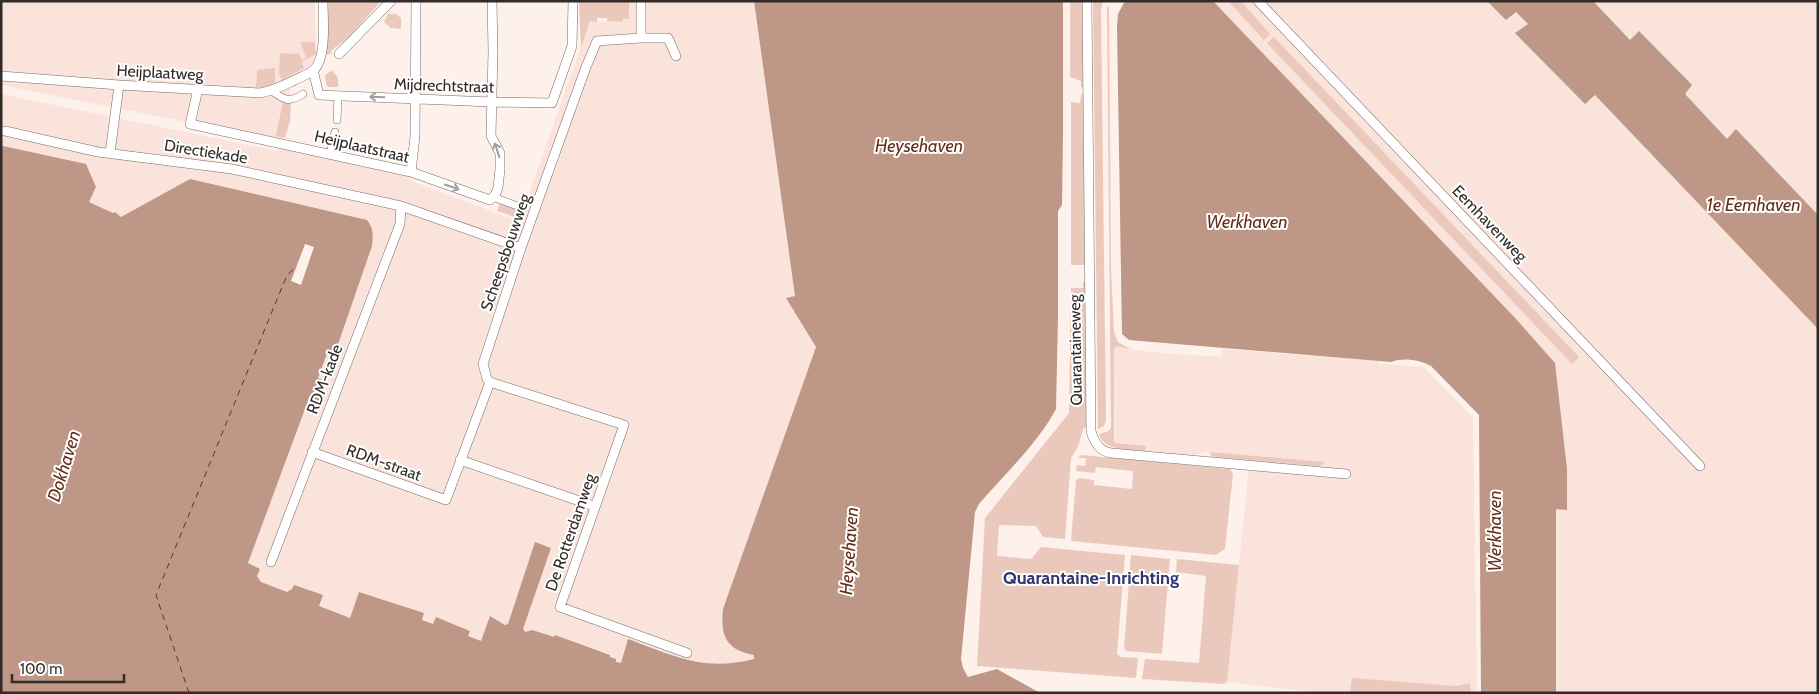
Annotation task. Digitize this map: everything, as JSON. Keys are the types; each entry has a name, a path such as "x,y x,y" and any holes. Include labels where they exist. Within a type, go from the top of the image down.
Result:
{"street":[{"path":"313,70 321,56 323,1"},
{"path":"339,54 391,1"},
{"path":"411,172 414,153 416,98 416,1"},
{"path":"492,1 491,136 500,153 499,184 493,197"},
{"name":"Mijdrechtstraat","path":"313,70 319,95 552,103 572,46 573,1"},
{"path":"641,1 641,38"},
{"name":"Quarantaineweg","path":"1087,1 1091,431 1094,440 1104,451 1111,453 1346,474"},
{"name":"Eemhavenweg","path":"1258,1 1700,466"},
{"name":"Scheepsbouwweg","path":"490,382 487,379 483,364 522,248 597,41 668,38 676,56"},
{"name":"Heijplaatweg","path":"1,76 260,93 272,91 313,70"},
{"path":"110,153 119,85"},
{"name":"Heijplaatstraat","path":"198,89 190,124 411,172 488,200 493,197 523,208"},
{"path":"272,91 282,99 294,99 302,94"},
{"path":"336,120 338,96"},
{"name":"Directiekade","path":"5,131 93,151 217,166 401,206 522,248"},
{"path":"330,154 335,132"},
{"name":"RDM-kade","path":"271,562 400,224 401,206"},
{"path":"490,382 460,460 594,506"},
{"name":"De Rotterdamweg","path":"490,382 624,425 560,607 687,653"},
{"name":"RDM-straat","path":"312,452 446,500 460,460"}],"shaded area":[{"path":"1,1 315,1 316,61 292,77 282,141 1,85"},
{"path":"328,1 381,1 349,37 331,51 332,53 326,55 326,48 302,62 304,68 282,80 279,74 280,53 299,54 302,60 306,57 300,42 315,42 315,52 326,43"},
{"path":"579,1 629,1 629,19 623,19 623,22 607,21 607,18 597,18 597,22 590,21 581,48"},
{"path":"629,1 754,1 795,297 786,298 816,347 723,609 721,627 745,653 754,655 754,659 732,664 704,664 693,662 629,639 622,663 616,662 609,657 610,654 555,636 554,638 532,630 525,632 523,630 536,543 508,624 505,625 500,621 481,641 468,636 470,630 436,617 433,624 422,620 424,613 360,592 350,618 318,606 322,595 292,589 287,592 261,582 257,576 260,569 248,563 309,398 319,402 327,382 318,378 328,350 335,353 372,246 190,179 122,217 115,212 113,213 89,202 3,146 1,147 1,94 277,151 282,145 412,175 411,181 511,219 522,214 590,21 623,22 623,19 629,18"},
{"path":"1070,1 1083,1 1084,88 1081,87 1081,81 1070,77"},
{"path":"1093,1 1103,1 1101,10 1106,420 1104,426 1098,429"},
{"path":"1209,1 1818,1 1818,693 1528,693 1535,386"},
{"path":"1228,1 1241,1 1270,34 1264,40"},
{"path":"1109,5 1111,269 1114,332 1118,342 1130,349 1116,346 1114,350 1114,440 1115,443 1146,446 1145,451 1113,447 1102,440 1099,435 1111,428 1107,8"},
{"path":"388,14 396,14 401,18 401,29 391,28 384,22"},
{"path":"1274,37 1579,357 1572,364 1267,43"},
{"path":"275,68 275,83 256,88 257,70"},
{"path":"332,70 338,78 338,87 328,87 326,84 325,75"},
{"path":"1083,94 1085,265 1071,265 1071,102 1080,103 1081,95"},
{"path":"283,101 291,101 290,121 285,138 276,136"},
{"path":"500,203 518,209 515,217 497,211"},
{"path":"1086,281 1086,427 1083,429 1078,447 1071,458 1065,539 1043,537 1036,526 999,525 997,556 1031,559 1041,547 1125,555 1117,654 1121,657 1138,658 1136,678 977,666 985,518 1069,413 1071,288 1083,288 1083,282"},
{"path":"1116,346 1149,352 1221,357 1222,349 1378,361 1378,364 1424,367 1473,418 1477,693 1324,693 1227,682 1250,456 1207,452 1192,455 1145,451 1146,446 1115,443 1114,350"},
{"path":"1210,452 1325,462 1319,466 1214,457 1211,456"},
{"path":"1081,455 1230,469 1233,474 1225,549 1216,555 1071,541 1076,480 1080,478 1094,480 1094,485 1132,489 1133,471 1096,467 1095,473 1076,471 1077,465 1085,466 1086,458 1078,458"},
{"path":"1131,555 1170,559 1162,654 1126,651 1124,649"},
{"path":"1177,559 1239,565 1227,682 1224,684 1142,679 1145,659 1199,663 1206,576 1176,572"},
{"path":"1352,678 1456,686 1470,683 1471,693 1350,693"}],"water":[{"path":"754,1 1063,1 1062,205 1058,211 1056,409 1031,446 979,504 975,512 961,659 968,677 997,669 1040,693 1,693 1,147 3,146 86,164 96,187 89,202 113,213 115,212 121,217 190,179 367,220 371,226 372,246 335,353 328,351 318,378 327,382 319,402 309,398 248,563 260,569 257,576 261,582 287,592 294,585 323,595 319,606 350,618 359,592 424,613 422,620 433,624 436,617 470,631 468,636 481,641 490,616 505,625 508,624 535,542 551,548 523,629 525,632 532,630 554,637 555,635 610,655 610,657 616,659 616,662 621,663 628,639 675,656 704,663 736,663 754,659 754,655 737,649 727,640 724,634 723,609 816,347 786,298 795,296"},
{"name":"Werkhaven","path":"1125,1 1213,1 1517,320 1555,363 1567,469 1567,510 1556,509 1556,693 1481,693 1479,415 1431,366 1411,360 1391,362 1129,340 1122,334 1117,27 1118,14"},
{"name":"1e Eemhaven","path":"1487,1 1593,1 1630,40 1639,31 1692,85 1685,94 1727,139 1736,129 1818,215 1818,329 1595,95 1585,104 1515,33 1528,24 1516,12 1506,20"}],"pier":[{"path":"305,244 314,247 301,285 291,281"}],"ferry route":[{"path":"189,693 156,595 287,275 296,267"}],"district":[{"name":"Quarantaine-Inrichting","path":"1091,578"}],"water label":[{"name":"Heysehaven","path":"919,146"},
{"name":"Dokhaven","path":"64,466"},
{"name":"Heysehaven","path":"849,551"}]}
